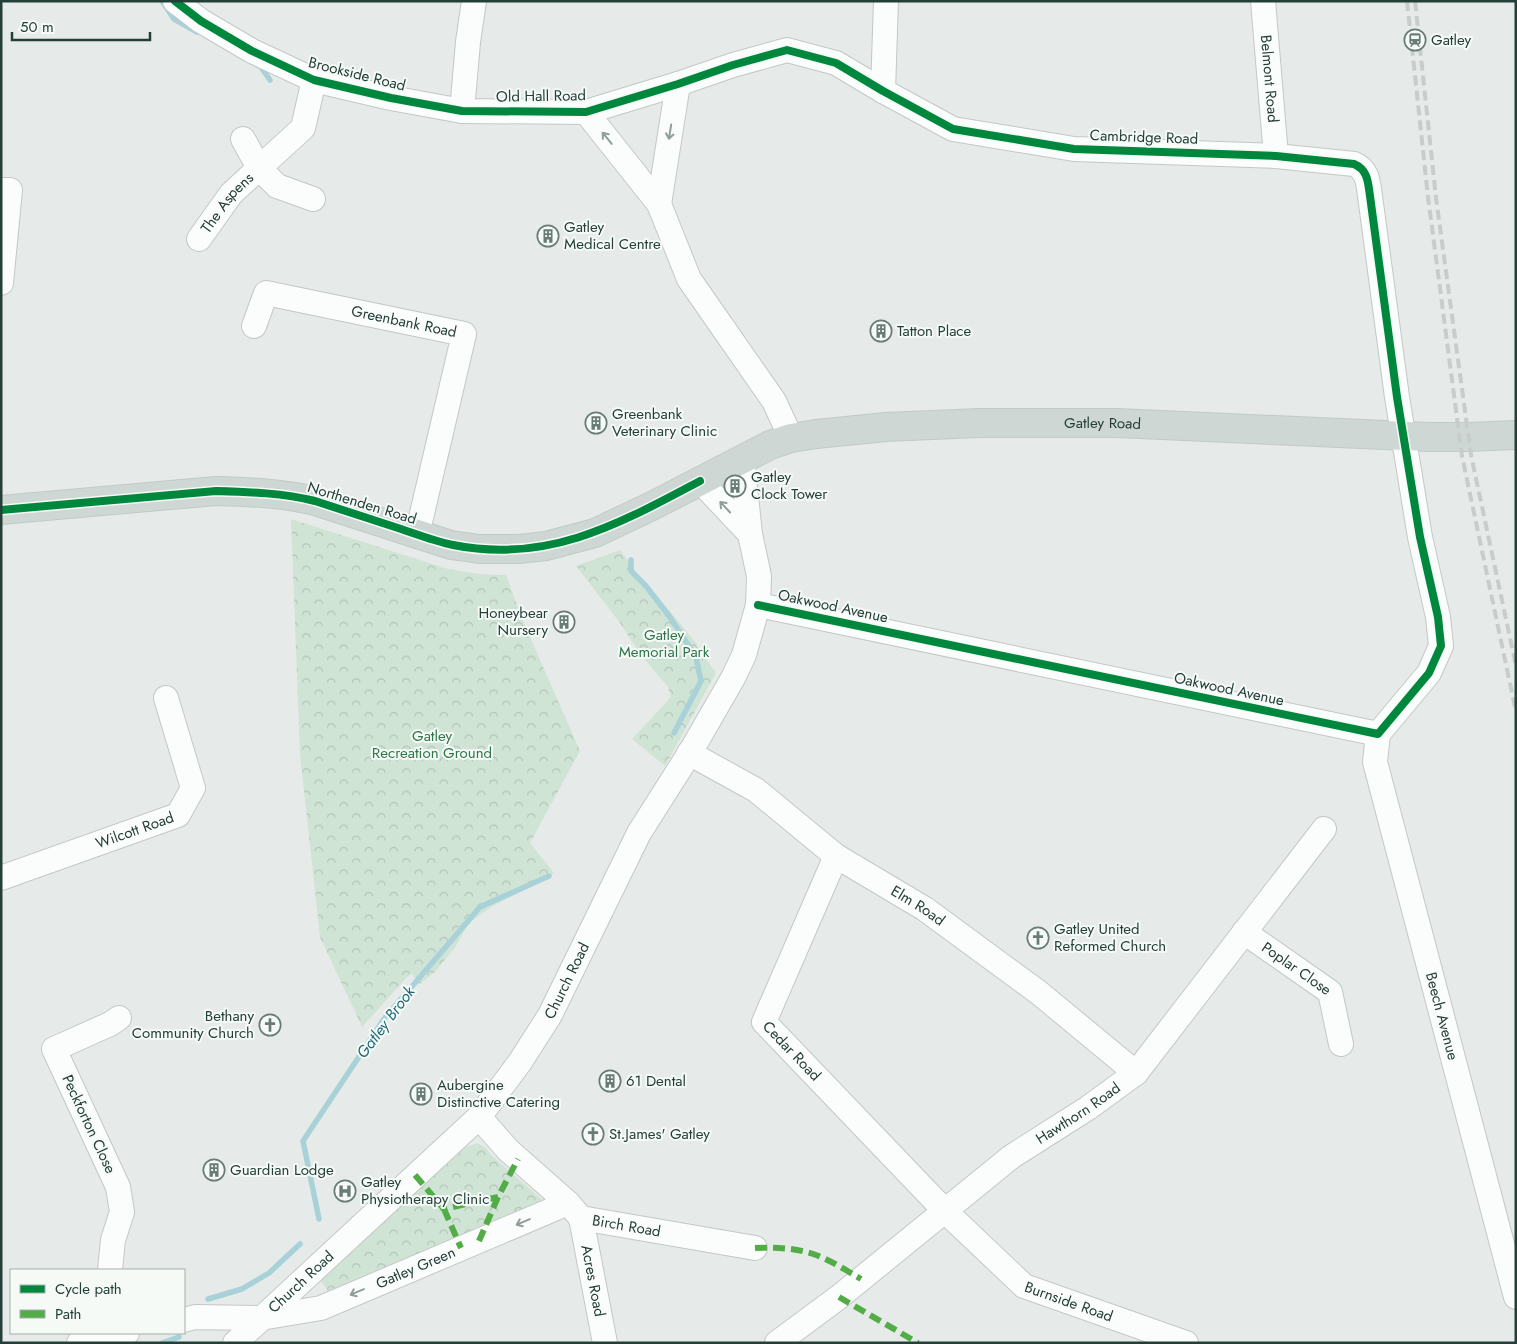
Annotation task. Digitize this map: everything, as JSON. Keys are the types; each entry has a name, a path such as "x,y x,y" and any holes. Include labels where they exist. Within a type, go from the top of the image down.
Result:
{"main road":[{"name":"Gatley Road","path":"700,480 770,445 791,438 915,425 1117,423 1467,438 1516,435"},
{"name":"Northenden Road","path":"1,510 216,492 252,492 315,501 451,545 480,549 519,549 546,546 595,533 700,480"}],"street":[{"name":"Brookside Road","path":"174,1 201,21 252,52 314,80 391,98 462,111"},
{"path":"462,111 468,42 474,1"},
{"path":"883,91 886,1"},
{"name":"Belmont Road","path":"1263,1 1276,156"},
{"name":"Cambridge Road","path":"678,84 733,64 787,50 836,63 953,129 1074,149 1276,156 1354,164 1364,171 1370,196 1404,436"},
{"name":"The Aspens","path":"199,239 231,194 303,128 314,80"},
{"path":"659,204 678,84"},
{"name":"Old Hall Road","path":"462,111 586,112 678,84"},
{"name":"Old Hall Road","path":"586,112 659,204 689,279 774,401 791,438"},
{"name":"The Aspens","path":"243,140 259,168 277,186 314,199"},
{"path":"1,190 10,190 1,283"},
{"name":"Greenbank Road","path":"254,326 266,293 464,334 418,534"},
{"path":"1378,734 1429,673 1441,646 1438,617 1420,536 1404,436"},
{"name":"Church Road","path":"235,1343 479,1117 520,1062 550,1015 639,833 689,753 733,678 744,655 758,605 759,576 750,534 742,458"},
{"path":"700,480 750,534"},
{"name":"Oakwood Avenue","path":"758,605 1378,734"},
{"name":"Wilcott Road","path":"1,878 178,815 193,788 166,698"},
{"name":"Beech Avenue","path":"1378,734 1375,762 1516,1297"},
{"name":"Elm Road","path":"689,753 756,790 836,856 925,908 1038,992 1136,1073"},
{"name":"Hawthorn Road","path":"777,1343 839,1297 1011,1157 1088,1108 1136,1073 1324,829"},
{"name":"Cedar Road","path":"836,856 764,1022 946,1211"},
{"name":"Poplar Close","path":"1244,932 1330,992 1341,1044"},
{"name":"Peckforton Close","path":"110,1269 113,1240 122,1212 118,1187 54,1049 110,1024 119,1018"},
{"path":"479,1117 508,1150 574,1211"},
{"name":"Birch Road","path":"574,1211 755,1248"},
{"name":"Gatley Green","path":"185,1320 195,1317 261,1318 321,1308 574,1211"},
{"name":"Acres Road","path":"574,1211 605,1343"},
{"name":"Burnside Road","path":"946,1211 1024,1286 1186,1343"},
{"path":"79,1343 118,1334"}],"green space":[{"name":"Gatley Recreation Ground","path":"291,519 448,569 479,574 506,575 523,621 580,751 530,843 554,873 490,908 473,920 456,946 435,972 420,984 411,973 362,1027 320,937 300,754"},
{"name":"Gatley Memorial Park","path":"620,550 653,595 655,593 697,644 716,673 665,766 632,739 671,697 668,687 640,654 620,623 576,566"},
{"path":"477,1143 485,1147 491,1155 546,1203 328,1291 320,1280 466,1147"}],"waterway":[{"name":"Gatley Brook","path":"162,1 174,19 197,32"},
{"name":"Gatley Brook","path":"257,65 261,67 270,80"},
{"name":"Gatley Brook","path":"631,560 631,571 646,586 672,620 696,657 701,681 674,733"},
{"name":"Gatley Brook","path":"319,1219 303,1141 384,1019 480,907 549,876"},
{"name":"Gatley Brook","path":"208,1299 242,1289 269,1273 300,1244"},
{"name":"Gatley Brook","path":"162,1343 179,1337"}],"railway":[{"path":"1407,1 1428,197 1462,456 1516,712"},
{"path":"1415,1 1436,198 1471,455 1516,666"}],"marked path":[{"path":"479,1241 498,1197 518,1159"},
{"path":"415,1175 444,1209 498,1197"},
{"path":"444,1209 461,1248"},
{"path":"755,1248 786,1248 816,1255 861,1279"},
{"path":"839,1297 918,1343"}],"cycle path":[{"path":"175,1 201,21 252,51 314,80 391,98 462,111 586,112 733,65 787,50 836,63 953,129 1074,149 1276,156 1354,164 1365,173 1369,186 1397,397 1420,537 1438,617 1441,646 1429,673 1378,734 758,605"},
{"path":"1,510 216,491 266,493 315,501 453,545 488,549 520,549 552,544 582,536 641,512 700,481"}],"place":[{"name":"Gatley","path":"1415,40"},
{"name":"Gatley Medical Centre","path":"548,236"},
{"name":"Tatton Place","path":"881,331"},
{"name":"Greenbank Veterinary Clinic","path":"596,423"},
{"name":"Gatley Clock Tower","path":"735,486"},
{"name":"Honeybear Nursery","path":"564,622"},
{"name":"Gatley United Reformed Church","path":"1038,938"},
{"name":"Bethany Community Church","path":"270,1025"},
{"name":"61 Dental","path":"610,1081"},
{"name":"Aubergine Distinctive Catering","path":"421,1094"},
{"name":"St.James' Gatley","path":"593,1134"},
{"name":"Guardian Lodge","path":"214,1170"},
{"name":"Gatley Physiotherapy Clinic","path":"345,1191"}]}
